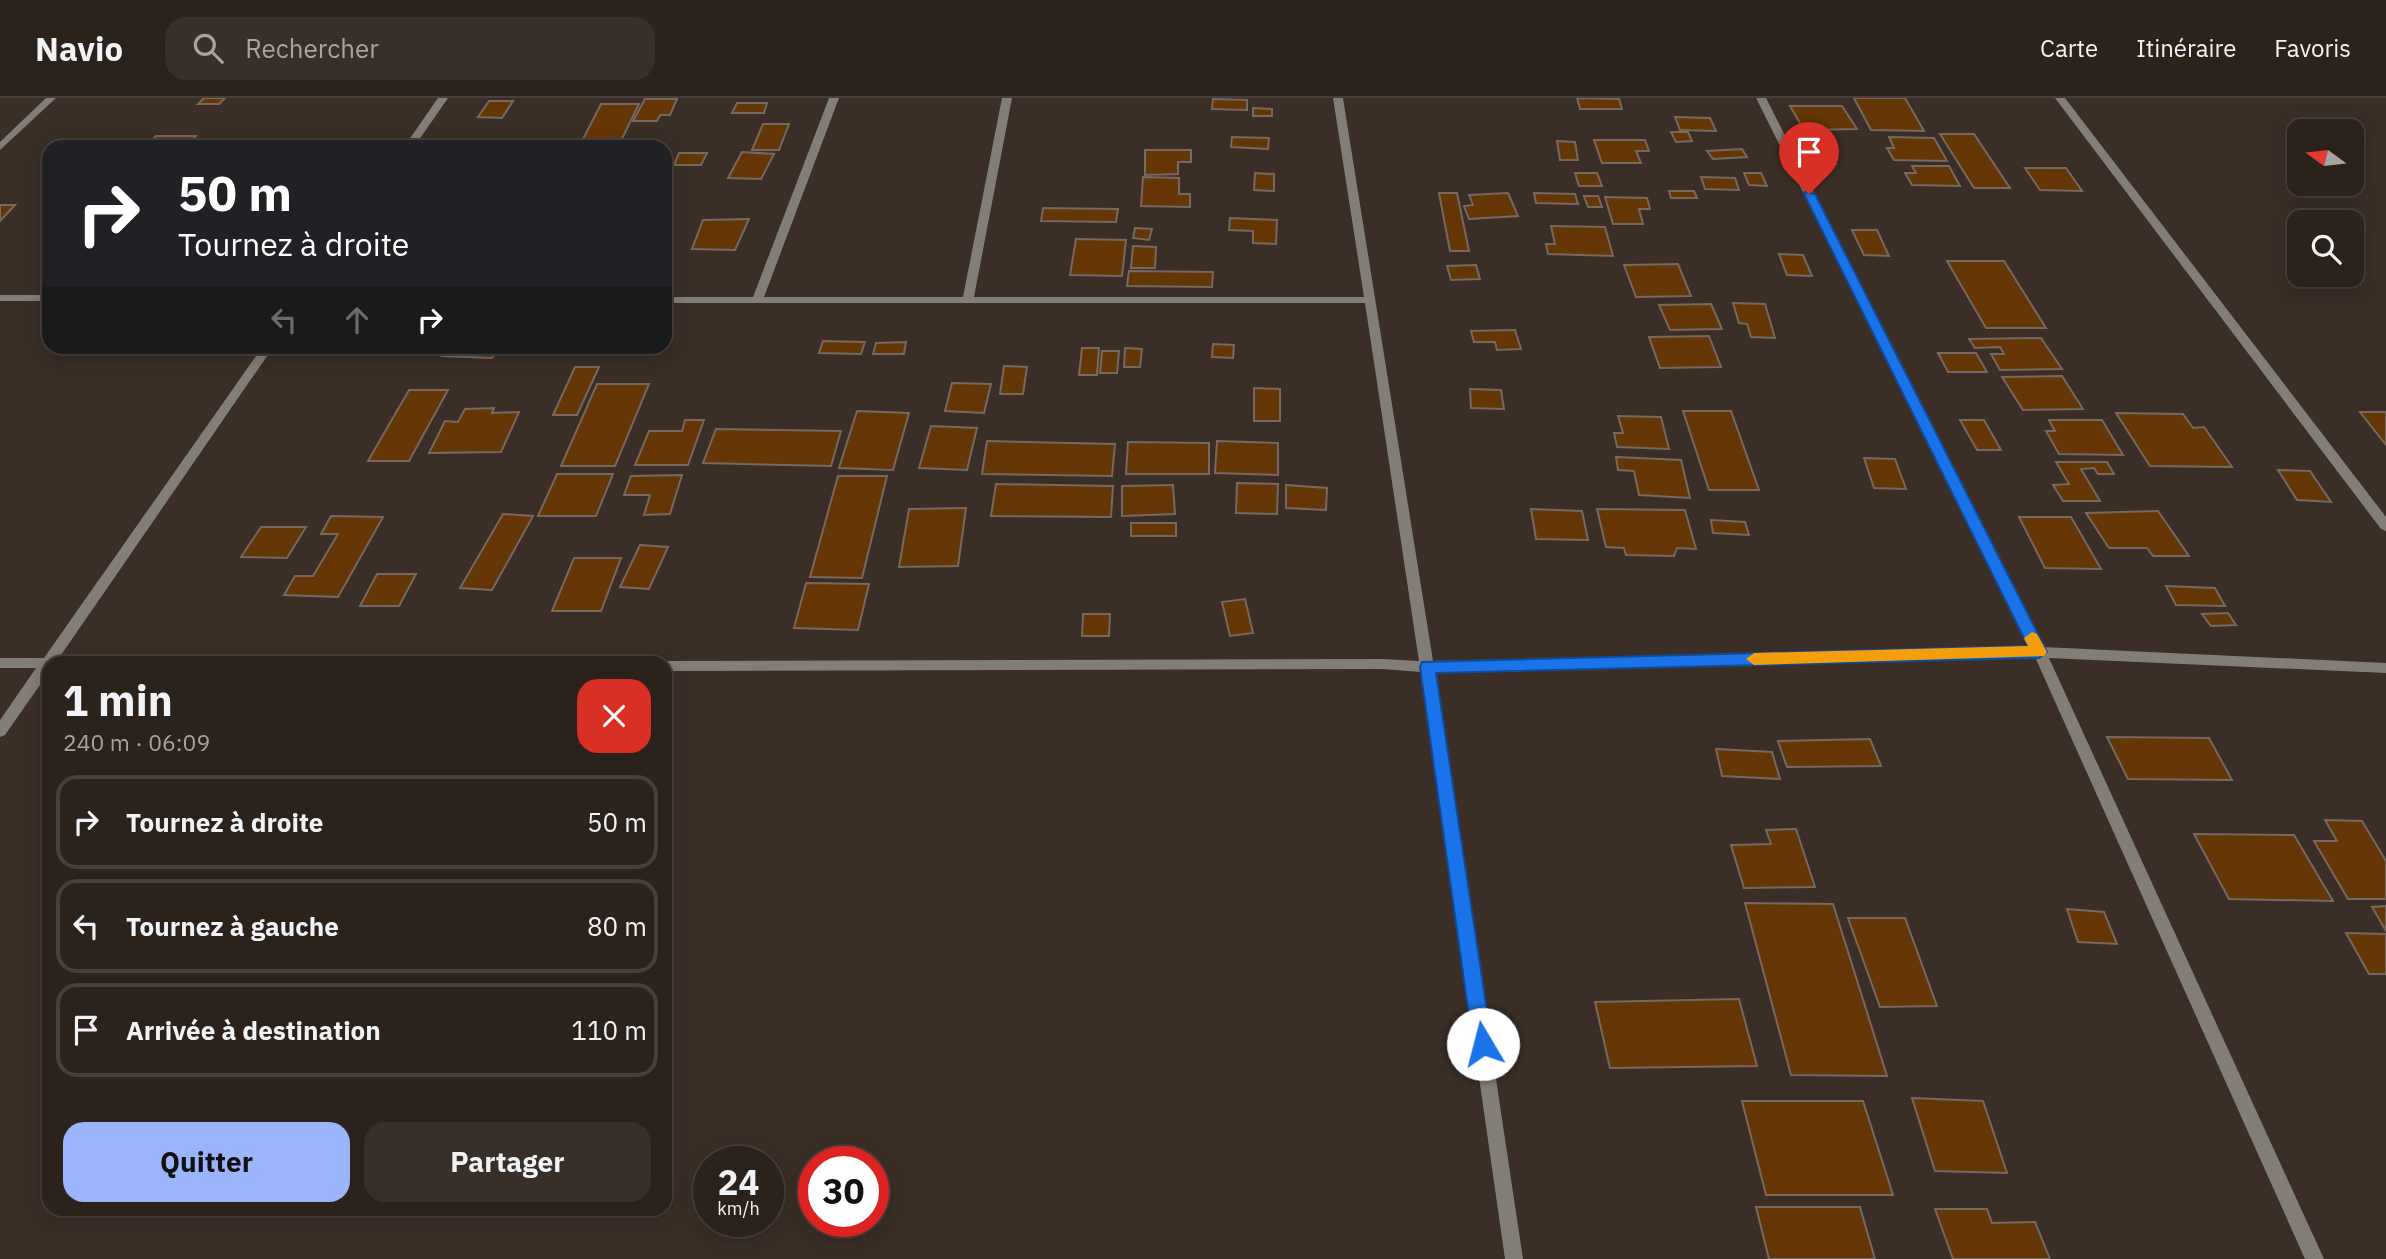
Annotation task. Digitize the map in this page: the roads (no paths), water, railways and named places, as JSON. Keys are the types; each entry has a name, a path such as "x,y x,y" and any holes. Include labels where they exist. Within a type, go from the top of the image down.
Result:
{"street":[{"path":"0,147 51,98"},
{"path":"414,140 443,98"},
{"path":"757,300 834,98"},
{"path":"968,301 1007,98"},
{"path":"1338,98 1427,667 1514,1259"},
{"path":"1761,98 2039,652 2315,1259"},
{"path":"2060,98 2386,526"},
{"path":"0,298 42,298"},
{"path":"672,300 1369,300"},
{"path":"52,656 263,354"},
{"path":"672,666 1382,664 1427,667 2039,652 2386,668"},
{"path":"0,663 42,663"},
{"path":"0,731 42,670"}]}
